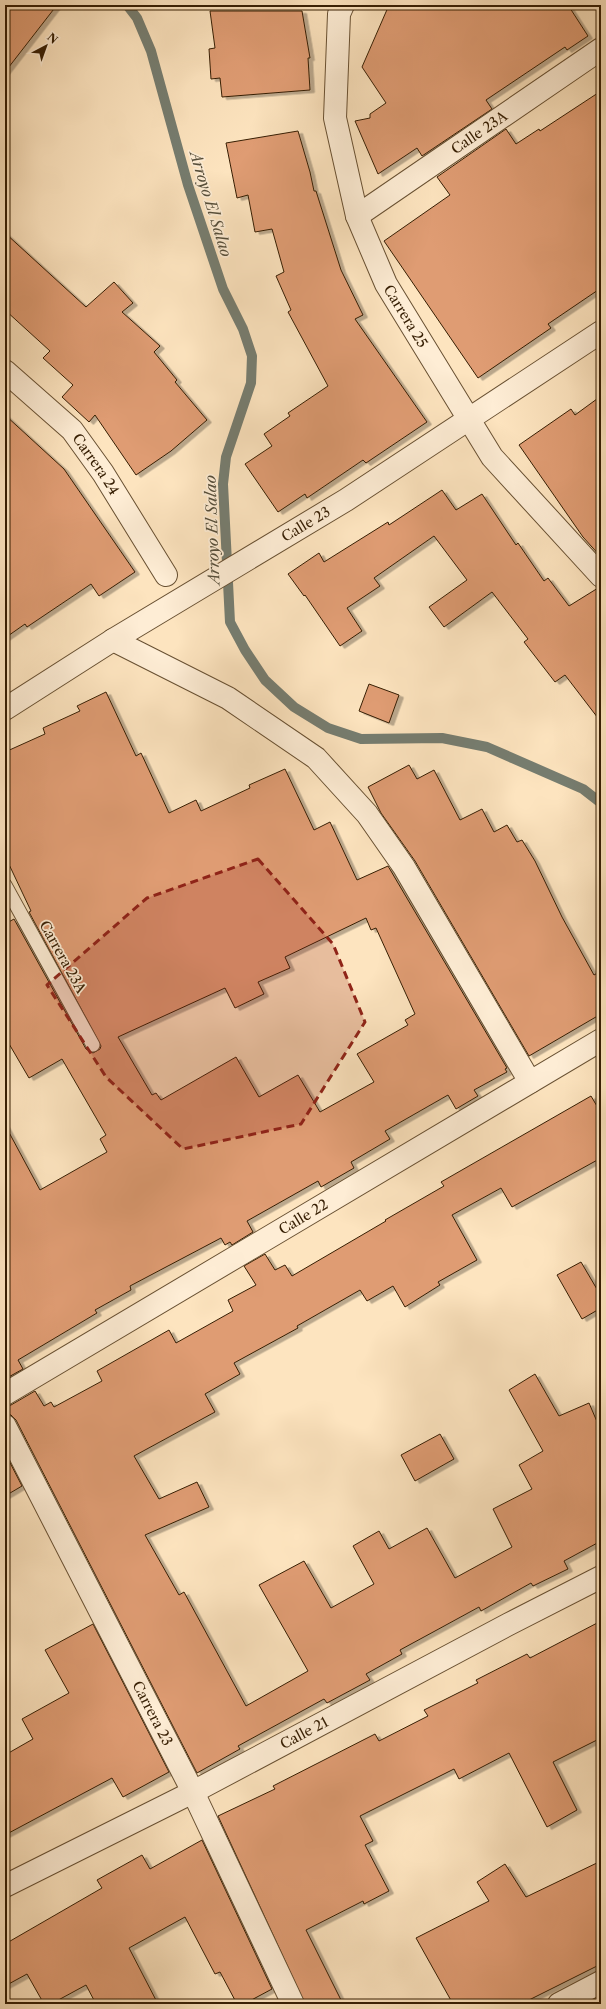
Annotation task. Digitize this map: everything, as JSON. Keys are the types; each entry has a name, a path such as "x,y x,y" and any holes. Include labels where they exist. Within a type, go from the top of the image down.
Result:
{"street":[{"name":"Carrera 25","path":"343,5 339,14 335,118 358,216 386,284 492,457 601,576"},
{"name":"Calle 23A","path":"358,216 601,49"},
{"name":"Calle 23","path":"5,709 113,640 346,500 601,332"},
{"name":"Carrera 24","path":"5,371 72,430 103,473 166,575"},
{"path":"113,640 228,698 316,758 367,814 404,867 530,1082"},
{"name":"Calle 22","path":"5,1394 601,1040"},
{"name":"Carrera 23","path":"5,1426 193,1792 293,2004"},
{"name":"Calle 21","path":"5,1886 193,1792 509,1624 601,1577"},
{"path":"559,2004 601,1982"}],"lane":[{"name":"Carrera 23A","path":"5,885 93,1044"}],"highlighted area":[{"path":"258,859 333,944 365,1022 301,1124 183,1149 106,1077 47,985 147,898"}],"building":[{"path":"5,5 57,5 5,72"},
{"path":"389,5 568,5 588,36 567,50 565,47 486,100 492,109 422,156 417,148 378,174 355,121 370,118 370,114 386,103 362,67"},
{"path":"210,11 302,11 310,58 308,58 310,90 222,97 220,78 211,79 209,49 215,48"},
{"path":"601,91 601,288 548,324 551,328 478,378 384,241 450,195 437,177 506,129 516,144 539,129 540,131"},
{"path":"298,131 314,191 316,191 341,270 363,315 355,319 427,422 366,463 363,460 307,498 305,494 278,512 245,464 272,446 264,434 290,416 288,413 328,386 288,312 291,310 276,276 284,272 272,229 255,232 248,195 237,198 226,143"},
{"path":"5,233 86,307 114,282 133,303 122,312 160,346 154,352 177,380 175,382 207,420 171,451 136,475 95,415 89,422 62,397 73,385 43,358 50,351 5,310"},
{"path":"601,396 601,557 583,537 519,445 571,409 575,415"},
{"path":"5,415 64,469 135,572 99,596 91,584 27,627 25,624 5,638"},
{"path":"442,490 456,510 482,494 516,545 518,543 544,581 548,578 569,606 598,588 601,588 601,722 565,675 555,682 524,642 528,639 492,592 444,627 429,607 467,580 434,536 374,578 380,586 347,608 362,631 340,646 305,595 304,596 288,574 319,553 324,562 388,522 389,525"},
{"path":"369,684 399,695 389,723 359,711"},
{"path":"106,692 136,756 141,753 169,813 196,800 201,811 250,788 249,785 285,769 314,830 330,822 357,880 388,866 507,1068 505,1069 507,1072 474,1090 478,1096 456,1109 448,1095 385,1131 390,1139 351,1162 354,1168 321,1187 318,1181 247,1221 253,1232 232,1245 230,1242 225,1245 221,1238 130,1286 131,1290 95,1310 97,1313 18,1360 23,1369 5,1379 5,1125 40,1190 107,1152 100,1139 106,1135 62,1059 29,1078 5,1037 5,924 14,919 86,1049 93,1053 100,1049 101,1046 29,912 31,911 5,856 5,752 45,734 43,728 80,711 77,706","holes":["366,918 371,930 376,928 415,1014 405,1020 408,1025 357,1054 374,1082 320,1112 298,1075 259,1097 236,1057 161,1100 156,1093 152,1095 118,1037 225,988 235,1008 264,994 258,982 290,968 285,957"]},
{"path":"409,765 417,779 434,770 460,820 482,809 494,832 507,825 517,842 522,840 535,861 562,917 594,975 601,971 601,1014 529,1056 415,861 381,813 368,787"},
{"path":"591,1096 601,1113 601,1158 512,1207 501,1188 452,1215 477,1260 438,1282 440,1285 405,1307 393,1286 367,1301 360,1290 297,1326 298,1328 234,1363 240,1374 205,1394 215,1412 134,1456 159,1499 197,1482 209,1507 145,1535 179,1595 184,1592 246,1706 308,1671 259,1585 304,1561 331,1608 374,1584 353,1546 379,1531 389,1549 427,1528 455,1578 512,1547 493,1509 532,1489 519,1465 543,1451 509,1390 535,1374 559,1416 589,1403 601,1431 601,1541 564,1561 568,1569 533,1586 531,1583 481,1611 479,1607 400,1650 402,1654 366,1674 370,1680 327,1703 324,1699 238,1746 240,1749 197,1773 16,1420 11,1415 5,1414 5,1406 11,1405 35,1391 44,1406 51,1402 54,1407 102,1381 97,1371 169,1330 176,1343 233,1311 228,1300 256,1285 244,1266 265,1254 275,1270 285,1265 292,1276 444,1186 441,1182"},
{"path":"581,1262 601,1296 601,1308 582,1319 557,1275"},
{"path":"440,1434 454,1459 415,1481 401,1455"},
{"path":"5,1453 22,1486 5,1496"},
{"path":"601,1621 601,1738 553,1762 577,1810 547,1827 509,1753 459,1779 454,1769 360,1816 373,1841 365,1845 389,1891 364,1904 363,1901 306,1930 343,2004 305,2004 218,1816 275,1789 273,1786 375,1734 379,1741 428,1716 424,1710 478,1683 476,1680 527,1654 530,1658"},
{"path":"93,1624 169,1772 123,1797 112,1778 5,1835 5,1755 33,1739 22,1719 69,1693 45,1650"},
{"path":"202,1840 272,1989 244,2004 237,2004 220,1972 215,1974 185,1917 129,1948 158,2004 96,2004 86,1985 51,2004 44,2004 27,1974 5,1986 5,1944 102,1888 97,1880 142,1855 150,1869"},
{"path":"601,1861 601,1964 521,2004 453,2004 416,1938 489,1901 477,1882 505,1864 526,1897"}],"waterway":[{"name":"Arroyo El Salao","path":"127,5 137,18 151,51 188,185 223,289 243,329 252,356 251,383 226,457 223,484 230,622 245,650 265,680 294,707 328,728 361,739 442,738 487,747 583,789 601,803"}]}
